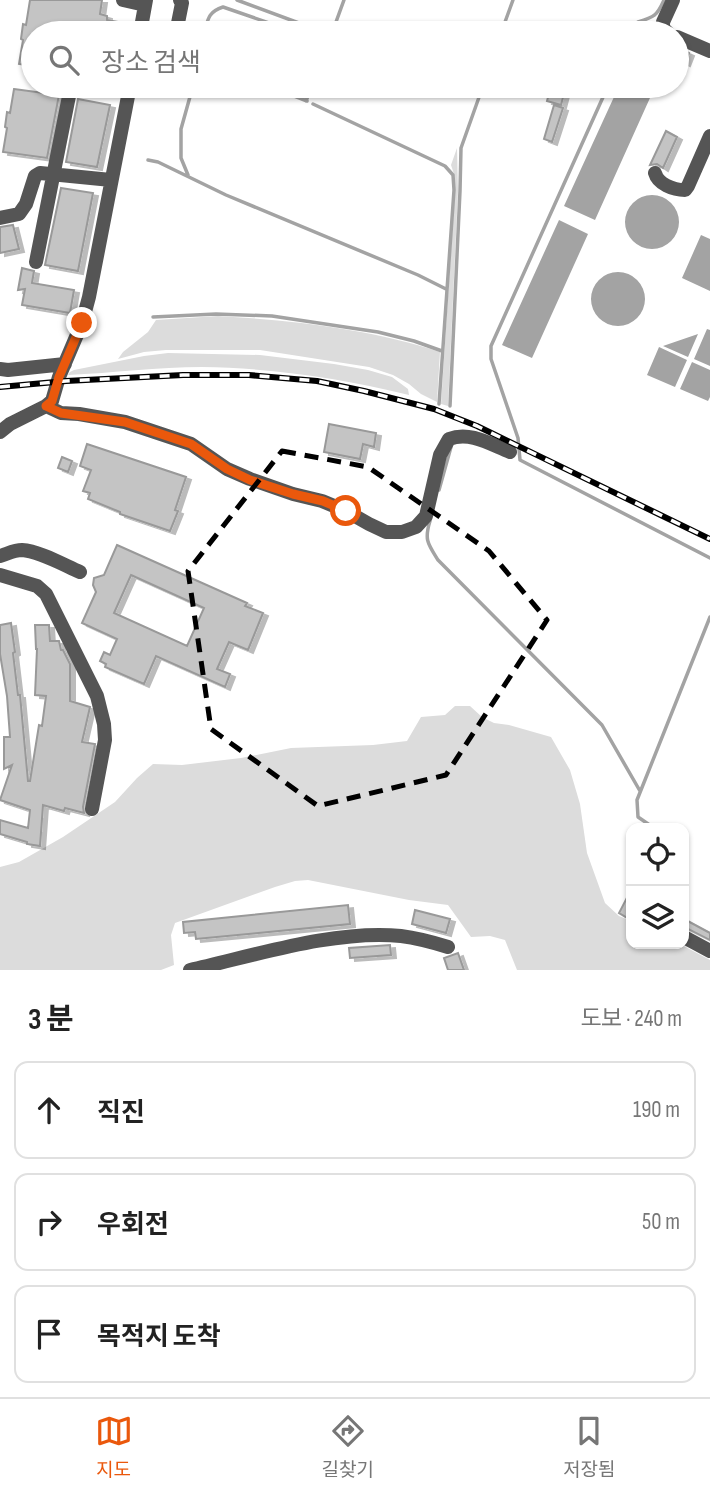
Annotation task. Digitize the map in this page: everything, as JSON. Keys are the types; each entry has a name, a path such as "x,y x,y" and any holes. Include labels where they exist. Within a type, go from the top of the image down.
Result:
{"street":[{"path":"123,0 146,3 142,21"},
{"path":"178,21 182,3 180,0"},
{"path":"663,21 673,0"},
{"path":"689,42 710,51"},
{"path":"36,262 69,98"},
{"path":"0,432 9,424 52,401 82,323 128,98"},
{"path":"655,173 659,182 685,190 710,136"},
{"path":"0,218 19,214 26,204 35,176 40,173 111,180"},
{"path":"0,369 65,364"},
{"path":"46,406 61,413 125,422 191,444 227,469 250,480 323,501 386,532 402,532 416,527 426,516 440,455 449,439 458,436 472,437 510,452"},
{"path":"0,556 21,550 80,572"},
{"path":"0,575 37,586 46,594 96,696 104,724 105,740 92,809"},
{"path":"190,970 300,945 359,935 400,936 448,947"},
{"path":"689,940 710,951"}],"highlighted area":[{"path":"282,451 368,467 489,551 547,620 446,775 318,806 211,729 188,571"}],"shaded area":[{"path":"614,98 650,98 595,220 564,206"},
{"path":"457,148 458,191 448,406 441,404 455,190 451,165"},
{"path":"652,195 671,203 679,222 671,241 652,249 633,241 625,222 633,203"},
{"path":"559,220 588,234 532,358 502,345"},
{"path":"701,235 710,239 710,291 682,278"},
{"path":"618,272 637,280 645,299 637,318 618,326 599,318 591,299 599,280"},
{"path":"218,316 330,327 387,337 440,352 437,402 393,375 369,367 260,350 166,350 118,359 148,332 156,320"},
{"path":"707,329 710,330 710,366 694,359"},
{"path":"698,334 688,357 663,346"},
{"path":"659,347 687,360 675,387 647,375"},
{"path":"168,353 260,355 334,364 392,377 408,389 409,395 306,375 254,369 169,368 68,375 74,370"},
{"path":"692,362 710,370 708,401 680,389"},
{"path":"455,706 470,706 494,723 551,737 570,770 580,804 587,853 605,903 626,919 626,949 689,949 710,960 710,970 517,970 505,940 490,936 471,937 448,905 308,880 275,887 175,923 171,935 174,965 161,970 0,970 0,867 19,862 63,837 115,802 153,764 182,765 241,758 291,748 407,741 421,717 445,715"}],"building":[{"path":"30,0 102,0 100,14 113,21 27,21"},
{"path":"14,89 21,90 21,98 58,98 47,158 3,152 7,112 10,113"},
{"path":"548,98 563,98 561,105 547,101"},
{"path":"78,99 110,105 97,167 66,162"},
{"path":"554,105 563,108 552,142 544,139"},
{"path":"666,131 677,137 663,168 657,164 650,165"},
{"path":"61,188 93,193 78,271 45,265"},
{"path":"13,225 19,249 0,253 0,227"},
{"path":"22,268 34,271 32,283 74,290 70,313 22,305 25,289 18,290"},
{"path":"329,424 376,433 374,447 363,444 360,459 324,452"},
{"path":"87,444 186,477 170,531 120,514 88,499 90,493 83,491 91,470 80,466"},
{"path":"62,457 72,461 68,472 58,468"},
{"path":"117,545 247,603 245,606 263,613 248,650 229,642 217,669 230,674 225,687 156,656 144,684 105,667 106,664 100,661 104,652 110,655 117,639 82,623 96,592 94,578 104,575","holes":["131,575 204,608 187,646 114,613"]},
{"path":"11,623 28,781 39,725 42,726 46,696 35,695 35,625 49,625 50,641 59,641 70,664 70,701 90,707 82,742 95,744 84,813 43,805 40,846 0,834 0,820 28,828 30,810 0,800 12,765 4,769 4,737 10,737 0,654 0,625"},
{"path":"626,900 626,917 619,913"},
{"path":"348,905 350,924 196,939 195,932 184,933 183,922"},
{"path":"415,910 450,919 446,933 412,924"},
{"path":"689,922 710,933 710,940 689,930"},
{"path":"390,945 391,955 350,958 349,948"},
{"path":"458,953 464,970 448,970 444,958"}],"waterway":[{"path":"237,0 294,21"},
{"path":"336,21 344,0"},
{"path":"505,21 513,0"},
{"path":"641,21 657,13 664,0"},
{"path":"208,21 211,14 223,7 263,21"},
{"path":"188,175 181,158 181,129 190,98"},
{"path":"299,98 307,101"},
{"path":"450,406 461,148 479,98"},
{"path":"603,98 491,346 491,359 518,438 520,460 710,558"},
{"path":"313,104 445,166 453,175 439,404"},
{"path":"148,160 158,162 226,195 446,289"},
{"path":"153,317 216,314 272,316 378,332 442,351"},
{"path":"439,490 451,447"},
{"path":"430,521 428,542 438,560 602,725 640,791"},
{"path":"647,823 638,817 637,800 710,617"}],"railway":[{"path":"0,387 183,375 249,375 317,381 364,391 434,409 477,426 710,539"}],"route":[{"path":"82,323 52,401 46,406 61,413 125,422 191,444 227,469 250,480 323,501 346,511"}]}
